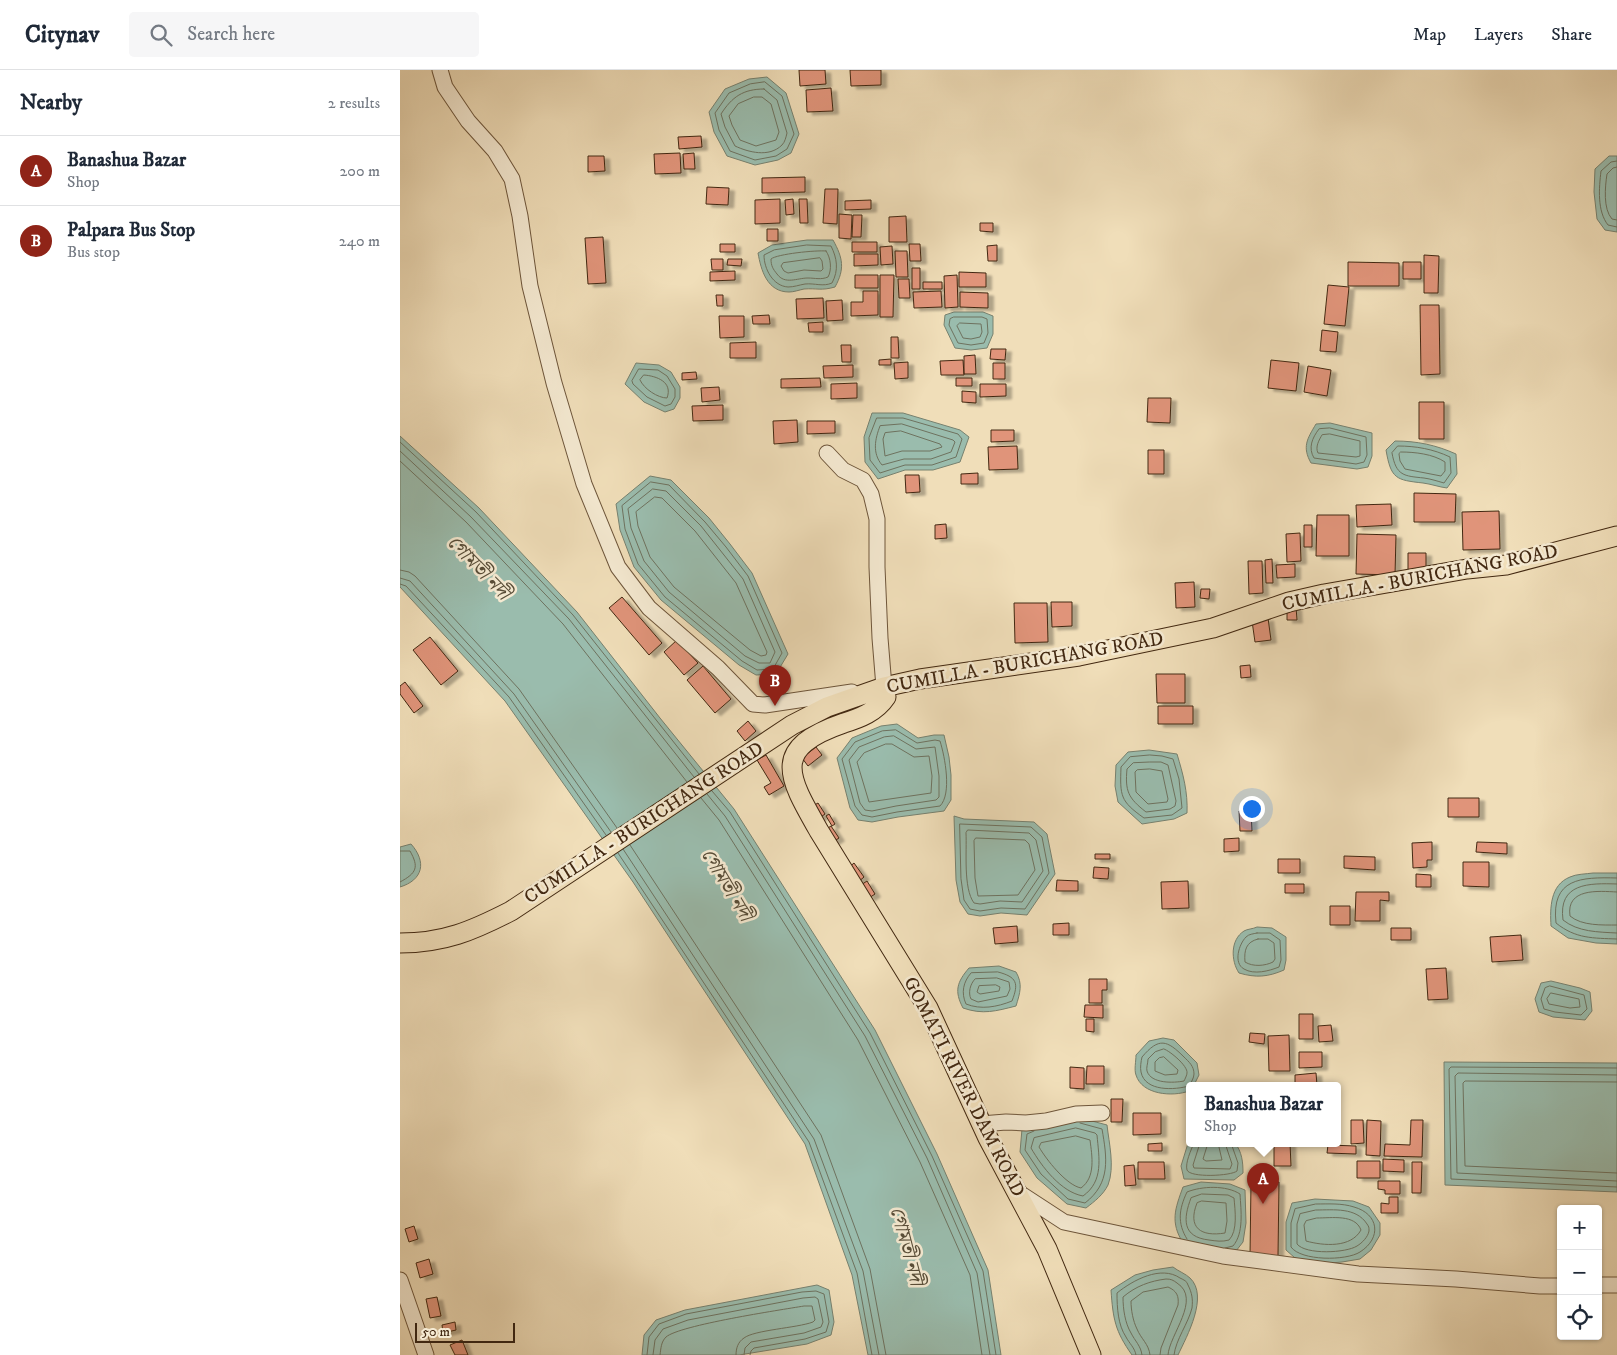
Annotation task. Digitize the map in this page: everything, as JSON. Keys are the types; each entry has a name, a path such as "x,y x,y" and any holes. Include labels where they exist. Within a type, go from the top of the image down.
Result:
{"main road":[{"name":"CUMILLA - BURICHANG ROAD","path":"400,943 418,943 448,938 478,928 511,911 779,733 805,717 827,707 884,688 920,680 1098,652 1213,628 1288,602 1458,571 1506,565 1617,536"},
{"name":"GOMATI RIVER DAM ROAD","path":"884,688 886,698 869,713 816,734 798,747 791,763 793,775 802,802 928,1008 981,1124 1047,1249 1091,1355"}],"street":[{"path":"440,70 445,87 468,121 495,151 512,179 520,216 530,286 554,383 584,484 618,567 649,608 718,668 753,704 765,705 884,688 877,576 877,519 871,494 863,480 843,470 827,453"},
{"path":"981,1124 1026,1123 1046,1121 1076,1114 1102,1113"},
{"path":"1018,1192 1064,1222 1223,1256 1358,1274 1557,1286"},
{"path":"400,1280 426,1355"},
{"path":"1602,1285 1617,1285"}],"water":[{"path":"767,77 786,93 799,134 791,153 778,160 755,165 727,156 714,132 709,112 725,89 749,79"},
{"path":"1609,156 1617,156 1617,232 1605,230 1597,219 1594,192 1595,169"},
{"path":"807,240 833,240 842,263 835,287 789,292 775,288 763,273 758,253 772,245"},
{"path":"954,312 983,312 993,316 993,334 987,348 971,350 955,348 944,325 945,315"},
{"path":"636,363 659,365 671,372 680,387 680,398 674,409 665,412 644,402 625,384"},
{"path":"872,413 903,413 960,430 969,437 960,462 933,470 905,470 878,479 865,462 864,437"},
{"path":"1330,423 1372,433 1372,456 1368,467 1357,469 1311,463 1306,448 1310,434 1316,424"},
{"name":"গোমতী নদী","path":"400,436 479,508 577,612 734,809 875,1030 937,1154 988,1270 1001,1355 868,1355 852,1275 805,1144 633,882 505,701 400,587"},
{"path":"1395,441 1426,444 1456,454 1457,474 1447,488 1401,479 1396,476 1390,467 1386,450"},
{"path":"650,476 671,480 709,518 752,573 788,654 776,674 756,675 739,665 661,600 634,567 620,530 616,504"},
{"path":"897,724 918,738 944,735 951,775 951,800 944,811 872,822 858,820 850,808 837,758 852,738 881,726"},
{"path":"1149,750 1177,754 1186,790 1187,813 1174,819 1142,824 1118,802 1115,786 1116,765 1128,752"},
{"path":"954,816 964,819 1034,822 1047,834 1055,874 1027,915 1001,913 980,916 968,914 960,902 956,880"},
{"path":"411,844 419,857 420,870 414,880 400,887 400,847"},
{"path":"1593,873 1617,873 1617,944 1596,943 1568,938 1551,926 1551,905 1558,886 1572,876"},
{"path":"1257,927 1272,928 1286,937 1284,970 1262,976 1239,973 1234,963 1234,945 1239,935 1244,931"},
{"path":"999,966 1016,972 1018,976 1020,989 1016,1006 983,1012 963,1008 958,997 958,987 959,982 969,968"},
{"path":"1551,981 1590,992 1592,1011 1585,1020 1553,1017 1539,1012 1535,999 1541,983"},
{"path":"1163,1038 1174,1040 1197,1063 1199,1075 1196,1082 1186,1082 1186,1092 1175,1094 1159,1093 1139,1082 1135,1068 1136,1055 1149,1041"},
{"path":"1444,1062 1617,1063 1617,1192 1445,1185"},
{"path":"1077,1117 1107,1125 1111,1155 1111,1171 1108,1185 1101,1195 1086,1208 1067,1204 1037,1178 1020,1152 1022,1129"},
{"path":"1187,1147 1237,1147 1242,1157 1243,1173 1234,1180 1184,1179 1181,1166"},
{"path":"1201,1182 1230,1184 1245,1190 1246,1223 1243,1242 1236,1251 1183,1243 1175,1222 1178,1202 1183,1187"},
{"path":"1315,1199 1353,1201 1369,1207 1380,1223 1380,1235 1371,1250 1360,1259 1319,1264 1295,1258 1286,1250 1286,1222 1292,1203"},
{"path":"1173,1267 1190,1278 1195,1286 1197,1295 1197,1305 1191,1327 1178,1355 1132,1355 1118,1332 1111,1290 1135,1275"},
{"path":"817,1285 829,1290 834,1322 831,1335 807,1344 739,1355 642,1355 644,1335 656,1320 685,1310"}],"building":[{"path":"799,70 825,70 826,84 800,86"},
{"path":"850,70 881,70 881,85 851,86"},
{"path":"831,88 833,111 807,112 806,90"},
{"path":"701,136 702,147 679,149 678,137"},
{"path":"680,153 681,173 655,174 654,154"},
{"path":"694,153 695,169 684,169 683,154"},
{"path":"588,156 604,156 605,171 588,172"},
{"path":"805,177 805,192 762,193 762,178"},
{"path":"707,187 729,188 728,205 706,204"},
{"path":"825,189 838,189 837,224 823,223"},
{"path":"780,199 780,223 755,224 755,200"},
{"path":"793,199 794,214 786,215 785,200"},
{"path":"799,199 807,199 808,223 800,223"},
{"path":"871,200 871,209 845,210 845,201"},
{"path":"839,214 852,215 851,239 839,238"},
{"path":"853,215 862,215 861,237 852,237"},
{"path":"906,216 907,242 889,242 889,217"},
{"path":"980,223 993,223 993,232 980,231"},
{"path":"767,229 778,229 778,241 767,241"},
{"path":"603,237 606,283 588,284 585,238"},
{"path":"852,242 877,242 877,252 852,252"},
{"path":"720,244 735,244 735,252 720,252"},
{"path":"909,244 920,244 921,261 910,261"},
{"path":"997,245 997,261 988,261 987,246"},
{"path":"892,246 893,264 881,265 880,247"},
{"path":"895,251 907,251 908,277 896,277"},
{"path":"854,254 878,254 878,265 854,266"},
{"path":"1424,255 1439,256 1438,293 1424,293"},
{"path":"711,259 723,259 723,270 712,270"},
{"path":"728,259 742,259 741,266 727,265"},
{"path":"1348,262 1399,263 1399,286 1348,286"},
{"path":"1403,262 1421,262 1421,279 1403,279"},
{"path":"912,268 920,268 920,289 912,289"},
{"path":"735,271 735,280 710,281 710,272"},
{"path":"959,272 986,273 986,287 959,287"},
{"path":"855,275 878,275 878,288 855,288"},
{"path":"880,275 894,275 893,317 880,317"},
{"path":"957,275 958,307 945,308 944,276"},
{"path":"898,279 909,279 910,298 899,298"},
{"path":"923,282 942,282 942,289 923,289"},
{"path":"1328,285 1349,287 1345,326 1324,324"},
{"path":"863,291 878,291 878,315 851,316 851,302 863,302"},
{"path":"941,291 942,307 914,308 913,292"},
{"path":"960,292 988,293 988,308 960,307"},
{"path":"716,295 723,295 723,306 717,306"},
{"path":"823,298 824,318 797,319 796,299"},
{"path":"842,300 843,320 827,321 826,301"},
{"path":"1420,305 1439,305 1440,374 1421,375"},
{"path":"769,315 770,324 753,324 752,316"},
{"path":"719,316 744,316 744,337 720,338"},
{"path":"823,322 823,332 809,332 808,323"},
{"path":"1322,330 1338,332 1336,352 1320,351"},
{"path":"891,337 898,337 899,358 891,358"},
{"path":"756,342 756,358 730,358 730,343"},
{"path":"841,345 851,345 851,362 842,362"},
{"path":"991,349 1006,349 1005,360 990,359"},
{"path":"975,355 976,374 964,374 964,356"},
{"path":"891,359 891,365 879,365 879,360"},
{"path":"963,360 964,375 941,375 940,361"},
{"path":"1271,360 1299,363 1296,391 1268,388"},
{"path":"908,362 908,378 895,379 894,363"},
{"path":"993,363 1005,363 1005,379 993,379"},
{"path":"853,365 853,377 824,378 823,366"},
{"path":"1308,366 1331,370 1327,396 1304,392"},
{"path":"696,372 697,379 682,380 682,373"},
{"path":"820,378 821,387 781,388 781,379"},
{"path":"956,378 972,378 972,386 956,386"},
{"path":"857,383 857,398 831,399 831,384"},
{"path":"980,384 1006,384 1006,396 980,397"},
{"path":"719,387 720,400 702,402 701,388"},
{"path":"962,391 976,392 976,403 962,402"},
{"path":"1148,398 1171,398 1170,423 1147,422"},
{"path":"1419,402 1444,402 1444,439 1419,439"},
{"path":"723,405 723,420 693,421 692,406"},
{"path":"797,420 798,442 774,444 773,421"},
{"path":"807,421 835,421 835,433 807,434"},
{"path":"991,430 1014,430 1014,441 991,442"},
{"path":"1017,446 1018,469 989,470 988,447"},
{"path":"1148,450 1164,450 1164,474 1148,474"},
{"path":"978,473 978,484 961,484 961,474"},
{"path":"905,475 919,475 920,492 906,493"},
{"path":"1414,493 1456,494 1455,522 1414,522"},
{"path":"1391,504 1392,525 1357,527 1356,505"},
{"path":"1499,511 1500,549 1463,550 1462,512"},
{"path":"1317,515 1349,515 1349,556 1316,556"},
{"path":"946,524 947,538 935,539 935,525"},
{"path":"1304,525 1312,525 1312,547 1304,547"},
{"path":"1300,533 1301,561 1287,562 1286,534"},
{"path":"1357,534 1396,535 1395,575 1356,574"},
{"path":"1408,553 1426,553 1426,569 1408,570"},
{"path":"1272,559 1273,583 1266,583 1265,560"},
{"path":"1248,561 1262,561 1263,593 1249,594"},
{"path":"1295,564 1295,577 1277,578 1276,565"},
{"path":"1194,582 1195,607 1176,608 1175,583"},
{"path":"1201,589 1210,589 1209,599 1200,598"},
{"path":"622,597 662,643 649,655 609,608"},
{"path":"1051,602 1072,602 1072,626 1052,627"},
{"path":"1014,603 1047,603 1048,642 1015,643"},
{"path":"1287,607 1296,607 1297,620 1287,620"},
{"path":"1268,618 1271,640 1255,642 1252,621"},
{"path":"430,637 458,671 441,685 413,650"},
{"path":"677,640 698,663 684,675 664,652"},
{"path":"1250,665 1251,677 1241,678 1240,666"},
{"path":"703,666 731,699 715,713 687,680"},
{"path":"1156,674 1185,674 1185,703 1157,703"},
{"path":"405,682 423,706 414,713 400,694 400,686"},
{"path":"1158,706 1193,706 1193,724 1158,724"},
{"path":"748,721 756,731 745,741 737,731"},
{"path":"816,747 822,755 808,766 802,758"},
{"path":"766,755 784,786 769,795 764,787 771,783 757,760"},
{"path":"1448,798 1479,798 1479,817 1448,817"},
{"path":"818,803 825,814 818,819 811,807"},
{"path":"1239,811 1251,811 1252,831 1240,831"},
{"path":"829,814 835,824 832,826 826,816"},
{"path":"831,826 839,838 833,842 825,830"},
{"path":"1239,838 1239,851 1224,852 1224,839"},
{"path":"1432,842 1432,860 1427,860 1427,867 1413,868 1412,843"},
{"path":"1477,842 1507,843 1507,854 1476,852"},
{"path":"1095,854 1110,854 1110,859 1095,859"},
{"path":"1344,856 1375,857 1375,870 1344,868"},
{"path":"1278,859 1300,859 1300,873 1278,873"},
{"path":"1463,862 1489,862 1489,887 1463,886"},
{"path":"854,863 864,877 857,883 847,869"},
{"path":"1094,867 1109,868 1108,879 1093,878"},
{"path":"1416,874 1431,875 1431,887 1416,887"},
{"path":"1057,880 1078,881 1078,891 1056,891"},
{"path":"867,881 875,894 869,898 861,885"},
{"path":"1188,881 1189,908 1162,909 1161,882"},
{"path":"1285,884 1304,884 1304,893 1285,893"},
{"path":"1356,892 1389,892 1389,901 1380,900 1380,921 1355,921"},
{"path":"1330,906 1350,906 1350,925 1330,925"},
{"path":"1069,923 1069,935 1053,935 1053,924"},
{"path":"1017,926 1018,942 995,944 993,928"},
{"path":"1391,928 1411,928 1411,940 1391,940"},
{"path":"1521,935 1523,960 1492,962 1490,937"},
{"path":"1446,968 1448,999 1428,1000 1426,969"},
{"path":"1089,979 1107,979 1107,990 1102,990 1102,1003 1089,1003"},
{"path":"1085,1005 1103,1005 1103,1018 1084,1017"},
{"path":"1299,1014 1313,1014 1313,1039 1299,1039"},
{"path":"1086,1019 1094,1019 1094,1032 1086,1031"},
{"path":"1331,1025 1333,1041 1319,1042 1318,1026"},
{"path":"1250,1033 1265,1034 1264,1044 1249,1042"},
{"path":"1289,1035 1290,1071 1269,1071 1268,1036"},
{"path":"1299,1052 1322,1052 1322,1067 1299,1068"},
{"path":"1087,1066 1104,1066 1104,1084 1086,1084"},
{"path":"1070,1067 1084,1068 1084,1089 1070,1088"},
{"path":"1316,1073 1317,1082 1295,1082 1295,1075"},
{"path":"1111,1099 1123,1099 1122,1122 1111,1122"},
{"path":"1133,1113 1161,1113 1161,1134 1133,1135"},
{"path":"1351,1120 1363,1120 1364,1143 1351,1144"},
{"path":"1367,1120 1381,1121 1380,1156 1366,1155"},
{"path":"1411,1120 1423,1120 1422,1157 1384,1156 1385,1144 1410,1145"},
{"path":"1162,1143 1162,1151 1148,1151 1148,1144"},
{"path":"1356,1146 1356,1154 1327,1153 1328,1147"},
{"path":"1274,1147 1290,1147 1291,1166 1274,1166"},
{"path":"1383,1159 1404,1160 1404,1172 1383,1171"},
{"path":"1357,1161 1380,1161 1380,1178 1357,1178"},
{"path":"1138,1162 1164,1162 1165,1179 1138,1179"},
{"path":"1412,1162 1422,1162 1421,1193 1412,1193"},
{"path":"1134,1165 1136,1185 1125,1186 1124,1166"},
{"path":"1378,1181 1400,1181 1400,1194 1385,1194 1385,1190 1378,1189"},
{"path":"1251,1182 1279,1182 1278,1256 1250,1256"},
{"path":"1389,1197 1398,1197 1398,1213 1381,1213 1381,1203 1389,1204"},
{"path":"414,1226 418,1239 409,1242 405,1229"},
{"path":"429,1259 433,1274 420,1278 416,1263"},
{"path":"437,1297 441,1316 430,1318 426,1299"},
{"path":"455,1322 456,1330 443,1333 442,1325"},
{"path":"462,1340 468,1355 455,1355 450,1345"}],"place":[{"name":"Palpara Bus Stop","path":"775,706"},
{"name":"Banashua Bazar","path":"1263,1204"}]}
